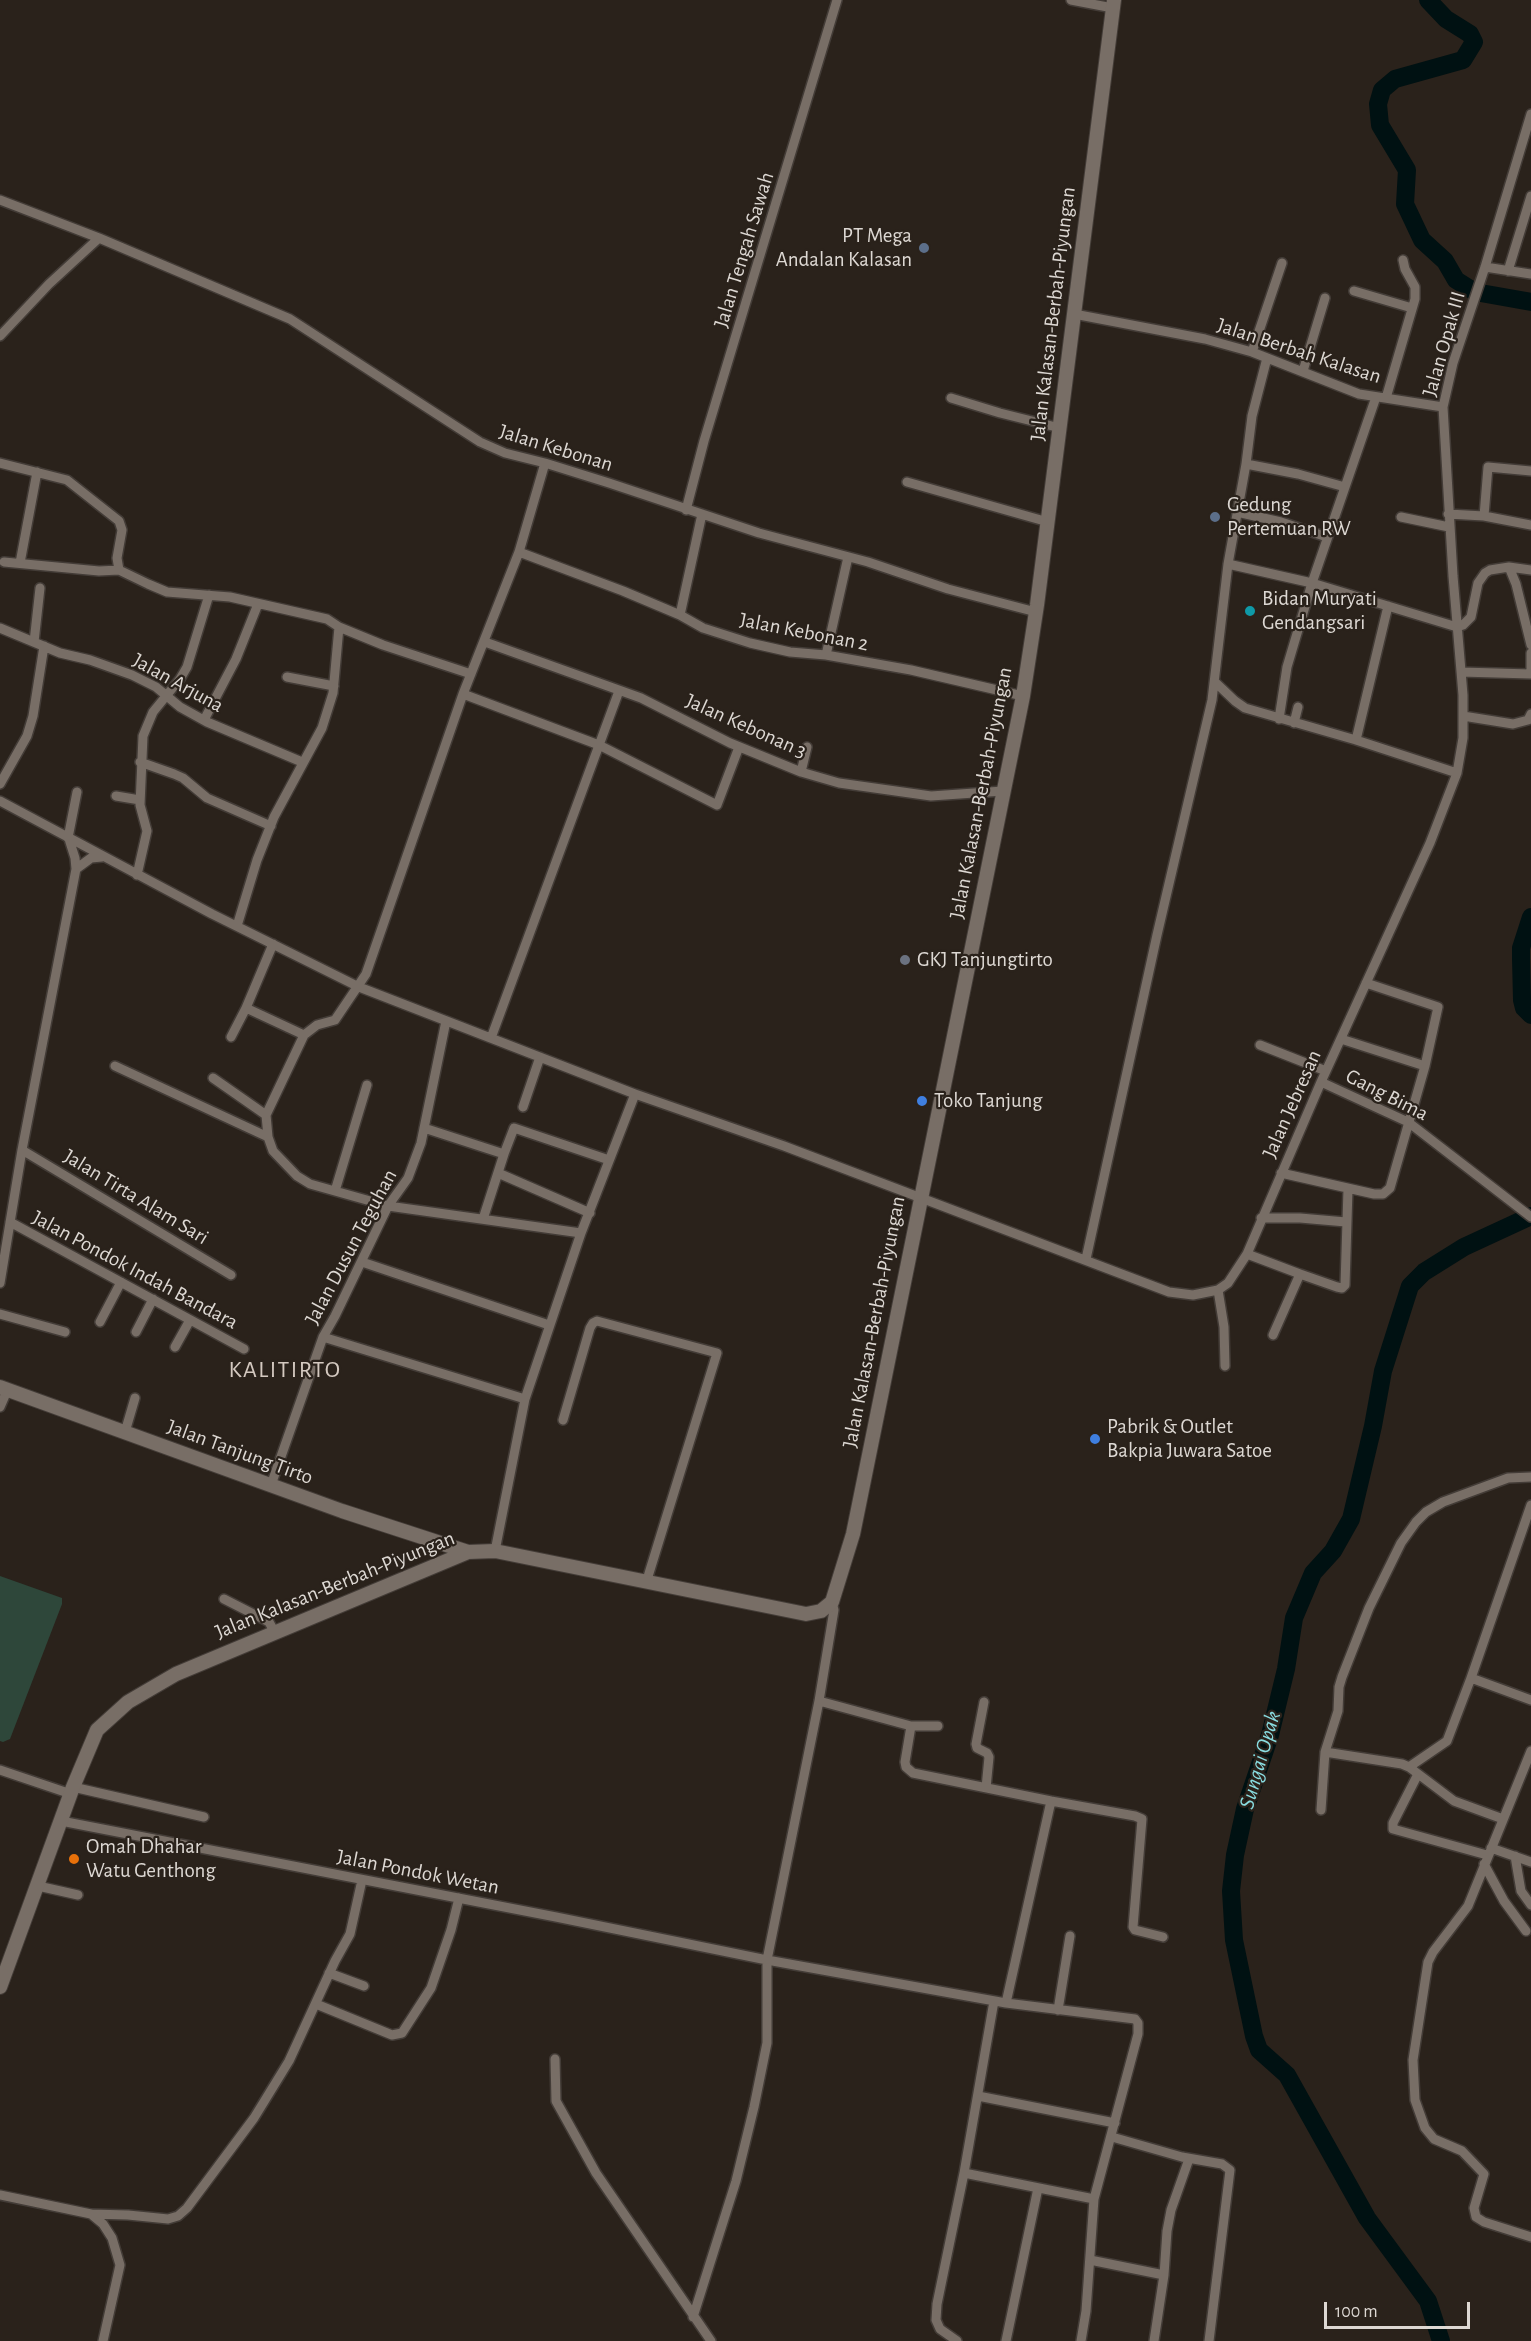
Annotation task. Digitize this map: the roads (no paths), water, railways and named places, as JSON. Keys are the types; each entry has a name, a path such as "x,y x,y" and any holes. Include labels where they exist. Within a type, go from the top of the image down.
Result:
{"street":[{"name":"Jalan Tengah Sawah","path":"686,510 704,441 837,0"},
{"path":"1071,0 1114,4"},
{"name":"Jalan Kalasan-Berbah-Piyungan","path":"0,1987 72,1791 97,1730 128,1702 176,1674 468,1552 495,1551 806,1614 821,1611 832,1602 853,1534 1023,696 1048,522 1114,4"},
{"name":"Jalan Opak III","path":"1457,627 1448,514 1443,407 1453,363 1484,271 1531,114"},
{"path":"1508,271 1531,196"},
{"name":"Jalan Kebonan","path":"0,200 99,238 290,320 480,442 505,453 546,463 759,533 848,557 948,589 1036,612"},
{"path":"0,336 49,284 99,238"},
{"path":"1386,398 1416,291 1403,260"},
{"path":"1252,352 1282,262"},
{"path":"1484,271 1531,274"},
{"path":"1354,291 1412,308"},
{"path":"1303,371 1325,298"},
{"name":"Jalan Berbah Kalasan","path":"1074,314 1205,339 1252,352 1352,391 1443,407"},
{"path":"1086,1259 1215,682 1228,564 1252,416 1267,358"},
{"path":"1279,719 1287,667 1312,583 1376,397"},
{"path":"951,398 1060,428"},
{"path":"0,463 67,480 120,521 122,530 117,558 119,570"},
{"path":"546,463 519,552 463,694 373,954 359,987 335,1020 316,1025 304,1035 266,1115 268,1137 273,1151 297,1176 310,1184 388,1206 581,1233"},
{"path":"1246,464 1298,474 1344,487"},
{"path":"1484,516 1488,467 1531,471"},
{"path":"20,563 37,472"},
{"path":"907,482 1048,522"},
{"path":"1237,512 1281,522 1327,537"},
{"path":"680,615 702,514"},
{"path":"1448,514 1484,516 1531,525"},
{"path":"1401,517 1449,527"},
{"name":"Jalan Kebonan 2","path":"519,552 623,591 680,615 703,628 750,644 911,670 1023,696"},
{"path":"826,655 848,557"},
{"path":"4,562 99,571 119,570 167,592 230,597 327,619 339,627 384,645 471,674"},
{"path":"1228,564 1312,583 1457,627 1463,625 1471,617 1474,596 1481,577 1490,570 1509,567 1531,570"},
{"path":"1509,567 1516,584 1531,645"},
{"path":"34,642 40,588"},
{"path":"137,875 147,831 141,816 140,800 143,736 153,712 187,667 209,595"},
{"path":"204,720 236,659 258,604"},
{"path":"1356,740 1388,606"},
{"path":"237,926 271,826 302,762 322,728 334,686 339,627"},
{"name":"Jalan Jebresan","path":"1218,1290 1228,1283 1246,1254 1321,1082 1430,843 1457,773 1463,738 1463,716 1457,627"},
{"name":"Jalan Arjuna","path":"0,628 44,646 132,675 156,687 180,707 204,720 302,762"},
{"name":"Jalan Kebonan 3","path":"485,642 658,706 739,747 801,772 839,783 931,796 1003,791"},
{"path":"0,784 27,736 33,716 44,646"},
{"path":"1461,672 1531,674 1531,653"},
{"path":"287,677 334,686"},
{"path":"1215,682 1245,708 1356,740 1457,773"},
{"path":"491,1038 619,691"},
{"path":"463,694 599,745 717,805 739,747"},
{"path":"1294,723 1298,707"},
{"path":"1463,716 1513,724 1528,720 1531,714"},
{"path":"801,772 807,747"},
{"path":"140,762 183,778 207,798 271,826"},
{"path":"0,1283 22,1150 76,869 68,838 77,792"},
{"path":"116,796 140,800"},
{"path":"0,801 137,875 359,987 635,1094 921,1197 1169,1292 1193,1294 1218,1290 1223,1318 1225,1366"},
{"path":"76,869 91,858 104,857"},
{"path":"231,1037 273,944"},
{"path":"1281,1173 1348,1189 1383,1194 1387,1192 1425,1066 1438,1007 1366,983"},
{"path":"246,1008 304,1035"},
{"name":"Jalan Dusun Teguhan","path":"271,1485 323,1337 388,1206 408,1178 424,1128 446,1021"},
{"path":"1341,1039 1425,1066"},
{"path":"1260,1045 1326,1071"},
{"path":"523,1107 540,1057"},
{"path":"115,1066 268,1137"},
{"path":"213,1078 266,1115"},
{"name":"Gang Bima","path":"1321,1082 1408,1122 1531,1217"},
{"path":"335,1191 367,1085"},
{"path":"495,1551 525,1399 581,1233 635,1094"},
{"path":"424,1128 504,1154"},
{"path":"483,1219 514,1128 609,1160"},
{"name":"Jalan Tirta Alam Sari","path":"22,1150 231,1275"},
{"path":"498,1173 590,1213"},
{"path":"1246,1254 1337,1287 1345,1286 1348,1189"},
{"path":"1261,1218 1300,1218 1346,1222"},
{"name":"Jalan Pondok Indah Bandara","path":"10,1222 244,1349"},
{"path":"362,1262 549,1325"},
{"path":"1273,1335 1300,1274"},
{"path":"100,1322 121,1282"},
{"path":"136,1332 153,1299"},
{"path":"0,1314 66,1332"},
{"path":"176,1347 190,1320"},
{"path":"563,1420 592,1323 597,1321 717,1353 646,1583"},
{"path":"323,1337 525,1399"},
{"path":"0,1407 3,1389"},
{"name":"Jalan Tanjung Tirto","path":"3,1389 441,1545 468,1552"},
{"path":"125,1432 135,1398"},
{"path":"1321,1810 1328,1752 1338,1711 1339,1687 1370,1608 1401,1543 1426,1512 1460,1495 1508,1478 1531,1477"},
{"path":"1409,1767 1447,1741 1531,1504"},
{"path":"441,1545 441,1564"},
{"path":"224,1599 269,1622 275,1633"},
{"path":"693,2318 736,2181 767,2043 767,1960 819,1701 834,1610 832,1602"},
{"path":"1471,1678 1531,1700"},
{"path":"819,1701 911,1726 938,1726"},
{"path":"984,1702 976,1744 977,1748 987,1753 989,1757 986,1788"},
{"path":"911,1726 905,1762 911,1771 1142,1819 1132,1927 1135,1930 1163,1937"},
{"path":"1531,1751 1468,1906 1428,1962 1425,1995 1413,2060 1415,2100 1425,2128 1434,2139 1462,2151 1484,2174 1474,2208 1476,2217 1484,2222 1531,2236"},
{"path":"1328,1752 1391,1761 1409,1767 1454,1801 1503,1819"},
{"path":"0,1770 72,1791 204,1817"},
{"path":"1418,1774 1393,1823 1393,1829 1488,1856 1515,1856 1531,1862"},
{"path":"1006,2003 1051,1801"},
{"name":"Jalan Pondok Wetan","path":"61,1821 767,1960 1006,2003 1129,2017 1138,2023 1138,2034 1115,2123"},
{"path":"1488,1856 1504,1900 1526,1931"},
{"path":"1515,1856 1521,1891 1531,1905"},
{"path":"0,2195 91,2214 168,2219 178,2216 188,2208 276,2084 350,1934 362,1880"},
{"path":"38,1886 78,1894"},
{"path":"316,2004 392,2035 402,2033 430,1988 451,1930 459,1898"},
{"path":"1058,2010 1070,1936"},
{"path":"329,1974 364,1986"},
{"path":"957,2341 940,2329 936,2313 964,2173 994,2001"},
{"path":"555,2060 556,2101 596,2173 693,2318 711,2341"},
{"path":"978,2096 1115,2123 1094,2199 1086,2311 1081,2341"},
{"path":"1112,2137 1189,2159 1222,2164 1230,2170 1209,2341"},
{"path":"1154,2341 1169,2221 1189,2159"},
{"path":"964,2173 1094,2199"},
{"path":"1006,2341 1038,2188"},
{"path":"91,2214 103,2224 112,2238 120,2265 103,2341"},
{"path":"1090,2260 1164,2275"}],"waterway":[{"path":"1428,0 1446,19 1470,34 1474,42 1463,60 1395,79 1382,90 1378,104 1380,125 1407,170 1405,204 1422,240 1445,261 1456,280 1475,292 1531,302"},
{"name":"Sungai Opak","path":"1531,917 1521,948 1522,1000 1524,1008 1531,1015"},
{"name":"Sungai Opak","path":"1441,2341 1428,2301 1367,2218 1287,2075 1259,2050 1234,1940 1231,1891 1235,1855 1245,1809 1270,1735 1286,1669 1294,1618 1313,1573 1333,1551 1351,1519 1373,1426 1383,1371 1410,1286 1424,1272 1464,1247 1531,1216"}],"place":[{"name":"PT Mega Andalan Kalasan","path":"924,248"},
{"name":"Gedung Pertemuan RW","path":"1215,517"},
{"name":"Bidan Muryati Gendangsari","path":"1250,611"},
{"name":"GKJ Tanjungtirto","path":"905,960"},
{"name":"Toko Tanjung","path":"922,1101"},
{"name":"Pabrik & Outlet Bakpia Juwara Satoe","path":"1095,1439"},
{"name":"Omah Dhahar Watu Genthong","path":"74,1859"}],"district":[{"name":"KALITIRTO","path":"285,1370"}]}
